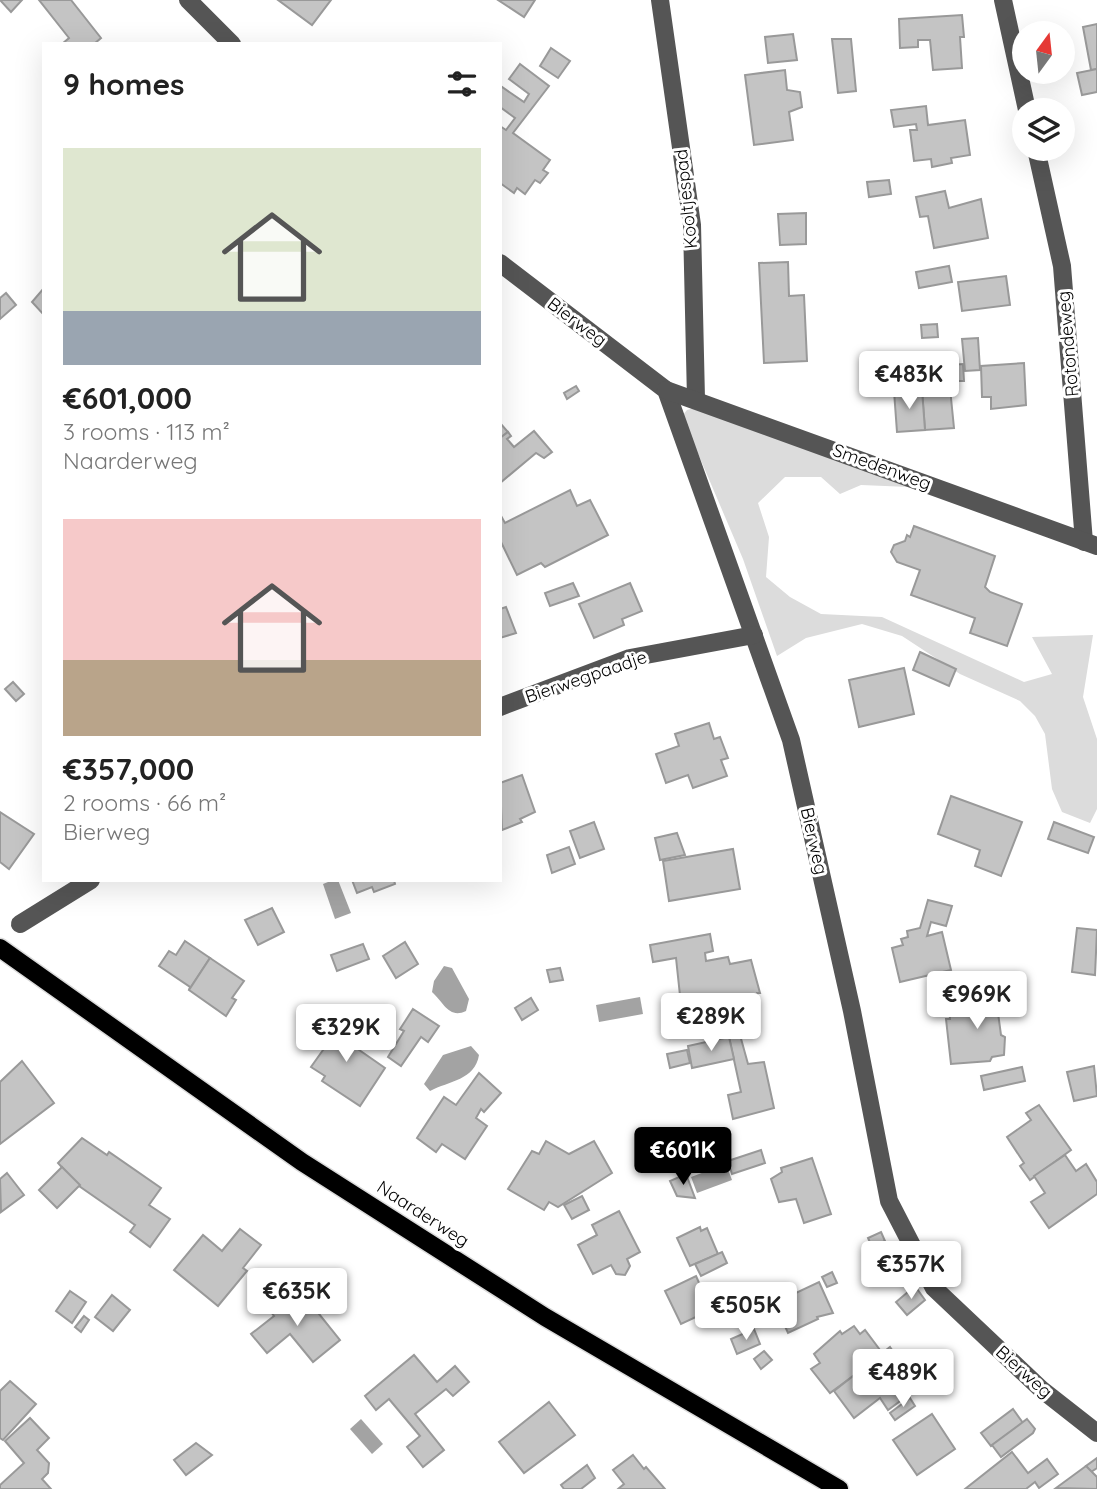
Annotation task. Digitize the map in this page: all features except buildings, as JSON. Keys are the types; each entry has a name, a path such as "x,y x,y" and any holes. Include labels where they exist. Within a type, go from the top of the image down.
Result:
{"main road":[{"name":"Naarderweg","path":"0,948 314,1170 545,1317 839,1489"}],"street":[{"path":"188,0 230,42"},
{"name":"Kooltjespad","path":"660,0 692,225 696,399"},
{"path":"1003,0 1024,98"},
{"name":"Rotondeweg","path":"1039,161 1062,266 1091,544"},
{"name":"Bierweg","path":"502,265 666,390 791,740 852,1011 889,1201 934,1287 1041,1389 1097,1433"},
{"name":"Smedenweg","path":"666,390 1091,544"},
{"name":"Bierwegpaadje","path":"502,706 630,658 754,635"},
{"path":"20,924 89,882"}],"shaded area":[{"path":"698,407 909,487 861,485 840,494 821,477 785,477 758,503 769,537 766,577 790,597 821,614 882,617 1024,682 1052,674 1032,637 1093,635 1083,697 1097,739 1097,809 1090,823 1062,812 1052,789 1045,734 1035,716 1020,701 960,674 902,636 862,624 806,638 777,656 743,559 682,416 687,410"},
{"path":"339,882 351,913 335,919 323,884"},
{"path":"444,966 452,968 469,999 466,1011 455,1013 447,1009 432,992 434,981"},
{"path":"640,997 643,1014 599,1022 596,1005"},
{"path":"471,1046 479,1055 472,1070 460,1079 430,1091 424,1084 443,1055"},
{"path":"726,1164 732,1180 697,1193 691,1177"},
{"path":"361,1419 383,1444 372,1454 350,1429"}]}
